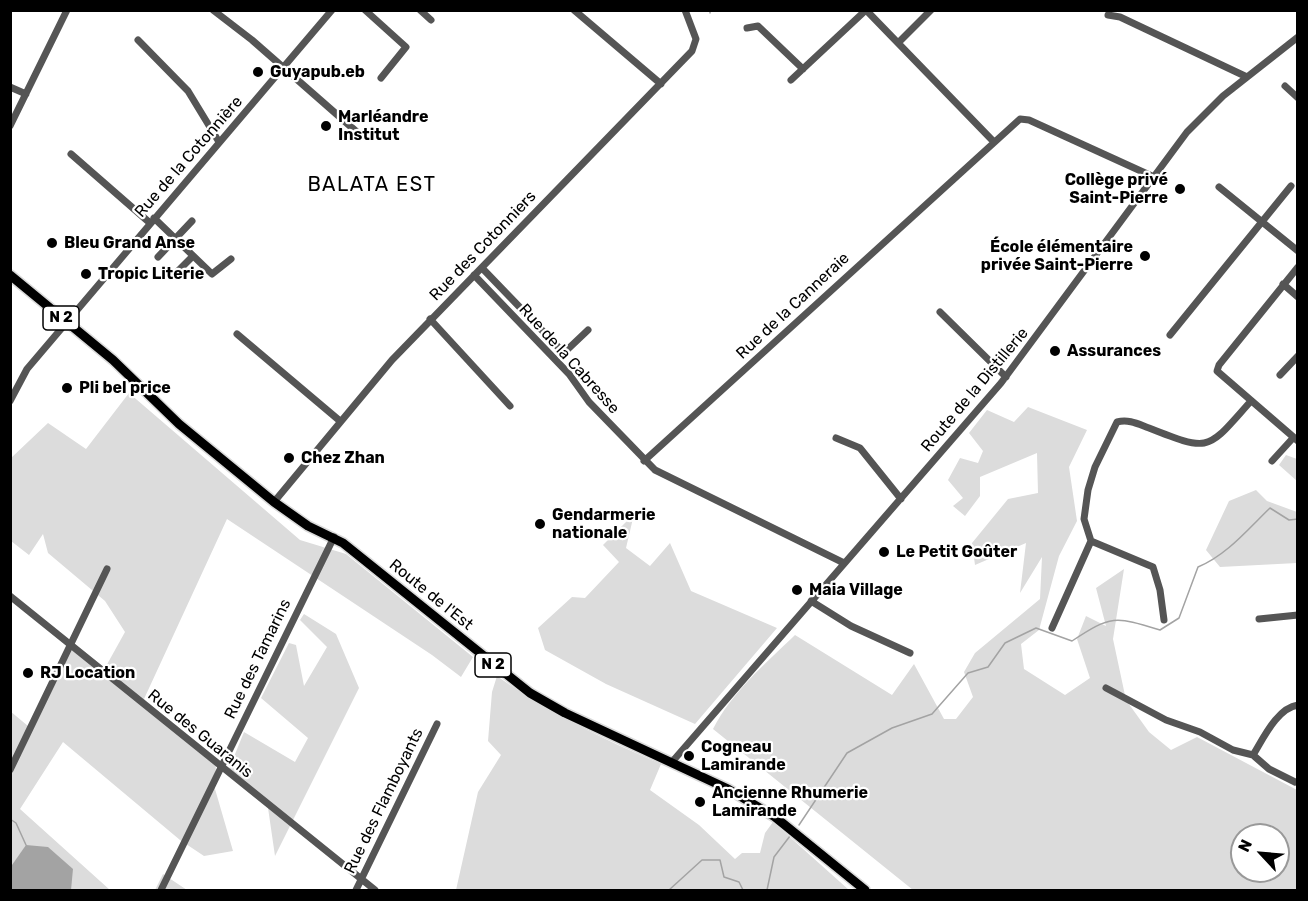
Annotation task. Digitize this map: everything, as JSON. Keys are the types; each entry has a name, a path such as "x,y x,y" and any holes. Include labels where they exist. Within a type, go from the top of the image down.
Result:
{"main road":[{"name":"Route de l'Est","path":"10,275 113,360 179,424 274,502 308,525 334,537 530,693 574,717 728,789 775,818 865,891"}],"street":[{"path":"10,126 67,10"},
{"path":"213,10 252,40 282,69 358,133"},
{"name":"Rue de la Cotonnière","path":"10,401 27,369 333,10"},
{"path":"365,10 406,47 381,78"},
{"path":"420,10 431,20"},
{"path":"574,10 661,84"},
{"name":"Rue des Cotonniers","path":"274,502 340,421 430,320 661,84 696,44 695,31 685,10"},
{"path":"898,43 931,10"},
{"path":"790,80 866,11 993,141"},
{"path":"1108,15 1120,18 1247,78"},
{"path":"747,28 758,26 804,69"},
{"name":"Route de la Distillerie","path":"672,762 1006,377 1204,112 1298,37"},
{"path":"138,40 188,91 219,142"},
{"path":"1285,86 1298,98"},
{"path":"10,87 26,94"},
{"name":"Rue de la Canneraie","path":"644,461 993,141 1020,119 1029,120 1154,177"},
{"path":"71,154 176,240 212,274 231,259"},
{"path":"1170,335 1291,186"},
{"path":"1219,187 1298,251"},
{"path":"158,257 192,221"},
{"path":"174,275 193,256"},
{"path":"1272,460 1295,440 1217,371 1219,365 1298,267"},
{"path":"482,268 561,350 568,349 588,330"},
{"name":"Rue de la Cabresse","path":"474,275 569,374 589,402 644,461"},
{"path":"1283,284 1298,297"},
{"path":"940,312 1006,377"},
{"path":"430,320 510,406"},
{"path":"237,334 340,421"},
{"path":"1280,375 1298,356"},
{"path":"1052,628 1091,541 1084,519 1088,490 1095,467 1117,422 1125,420 1195,444 1206,444 1216,440 1251,401"},
{"path":"836,438 860,448 901,499"},
{"path":"644,461 663,475 844,563"},
{"name":"Rue des Tamarins","path":"161,891 334,537"},
{"path":"1091,541 1153,567 1160,590 1164,620"},
{"path":"10,770 107,569"},
{"name":"Rue des Guaranis","path":"10,596 375,891"},
{"path":"811,601 850,626 910,653"},
{"path":"1259,619 1298,615"},
{"path":"1107,688 1166,720 1200,732 1233,750 1253,755 1269,769 1295,782"},
{"path":"1253,755 1270,726 1291,706 1298,705"},
{"name":"Rue des Flamboyants","path":"356,891 437,724"}],"shaded area":[{"path":"129,393 300,540 346,554 473,657 461,677 432,655 227,519 144,699 216,761 215,789 233,851 204,856 180,840 63,742 20,809 110,890 11,890 10,711 28,726 70,640 105,668 125,632 105,601 48,553 43,534 29,555 11,541 11,458 48,423 86,449"},
{"path":"1028,407 1087,430 1069,467 1077,521 1059,556 1039,630 1021,644 1024,669 1065,695 1090,678 1077,639 1086,616 1106,626 1096,588 1124,569 1113,639 1126,700 1149,732 1171,750 1197,737 1297,790 1297,890 913,890 713,729 739,691 795,635 892,695 914,664 944,719 956,719 973,697 964,672 975,653 1040,599 1042,557 1020,593 1026,543 975,565 972,543 1008,499 1038,493 1037,453 980,477 980,496 965,516 953,506 963,498 948,480 960,458 978,463 983,451 969,433 987,410 1014,422"},
{"path":"1286,455 1297,459 1297,481 1279,465"},
{"path":"1256,490 1267,501 1297,512 1297,563 1220,567 1206,550 1229,501"},
{"path":"634,514 626,548 650,566 670,543 691,591 777,628 695,724 606,684 545,650 538,628 572,597 585,598 619,562 603,545"},
{"path":"304,614 336,634 359,688 275,856 267,801 229,769 244,732 295,762 308,738 261,698 289,643 296,645 304,686 327,647 300,620"},
{"path":"497,676 577,725 661,764 650,790 699,825 735,859 742,853 760,853 765,833 773,822 849,890 456,890 478,792 501,755 488,741 492,692"},
{"path":"26,845 48,847 73,869 71,890 11,890 12,865"},
{"path":"163,874 187,890 155,890"}],"waterway":[{"path":"799,825 847,753 892,728 932,714 968,673 988,667 1005,643 1036,628 1072,641 1096,626 1114,620 1133,622 1160,630 1179,618 1198,567 1228,549 1270,508 1289,520 1298,519"},
{"path":"10,819 16,823 26,845"},
{"path":"767,890 774,857 790,836"},
{"path":"669,890 702,860 720,860 724,877 739,882 743,890"}],"place":[{"name":"Guyapub.eb","path":"258,72"},
{"name":"Marléandre Institut","path":"326,126"},
{"name":"Collège privé Saint-Pierre","path":"1180,189"},
{"name":"Bleu Grand Anse","path":"52,243"},
{"name":"École élémentaire privée Saint-Pierre","path":"1145,256"},
{"name":"Tropic Literie","path":"86,274"},
{"name":"Assurances","path":"1055,351"},
{"name":"Pli bel price","path":"67,388"},
{"name":"Chez Zhan","path":"289,458"},
{"name":"Gendarmerie nationale","path":"540,524"},
{"name":"Le Petit Goûter","path":"884,552"},
{"name":"Maia Village","path":"797,590"},
{"name":"RJ Location","path":"28,673"},
{"name":"Cogneau Lamirande","path":"689,756"},
{"name":"Ancienne Rhumerie Lamirande","path":"700,802"}],"district":[{"name":"BALATA EST","path":"372,185"}]}
